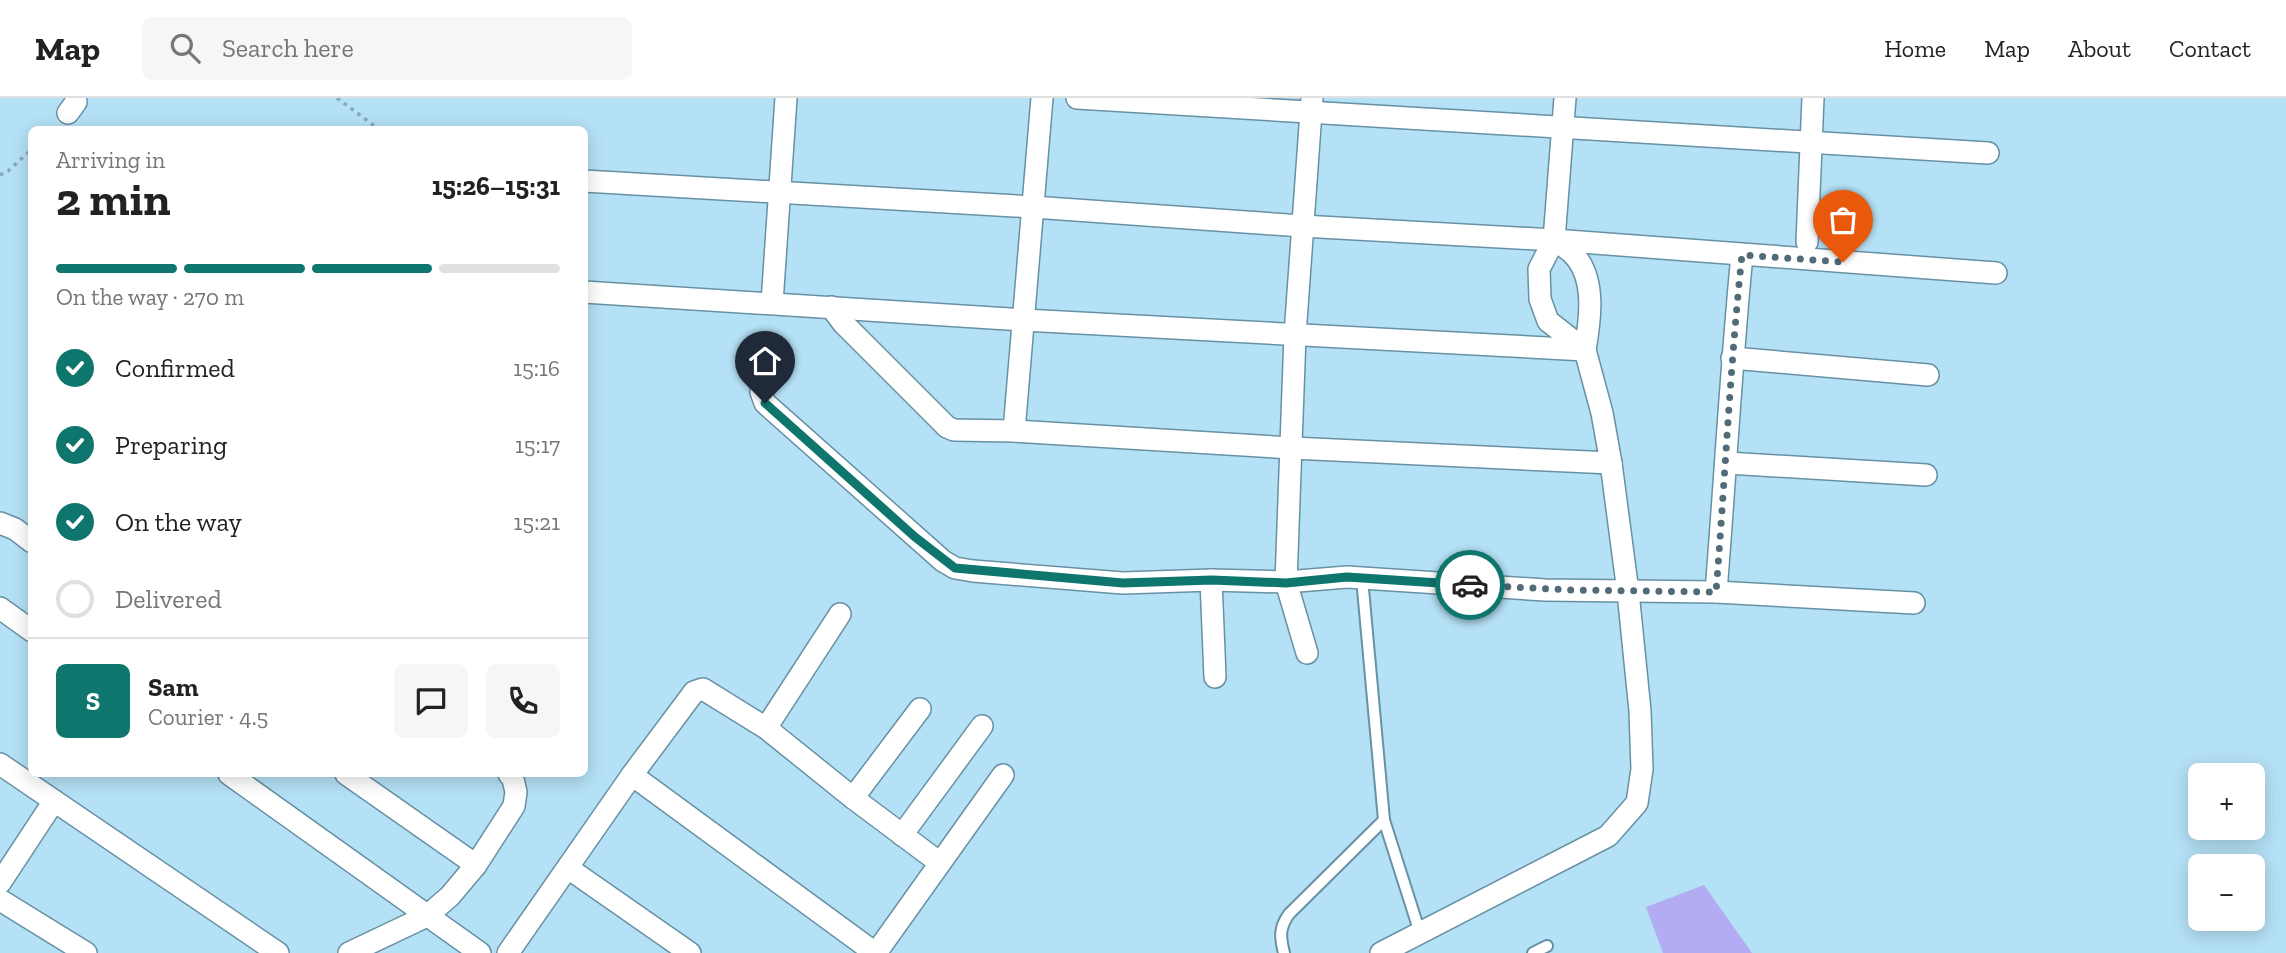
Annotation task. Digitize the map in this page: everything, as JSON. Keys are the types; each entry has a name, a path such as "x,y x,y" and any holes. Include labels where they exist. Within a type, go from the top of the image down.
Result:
{"street":[{"path":"772,303 786,98"},
{"path":"1014,431 1042,98"},
{"path":"1077,98 1312,106 1562,128 1988,153"},
{"path":"1565,98 1554,240 1539,269 1540,299 1548,321 1585,350"},
{"path":"1807,242 1813,98"},
{"path":"1307,653 1286,583 1295,335 1312,106"},
{"path":"588,181 1554,240 1996,273"},
{"path":"1381,953 1608,836 1637,803 1642,769 1641,734 1628,592 1611,463 1602,413 1585,350 1591,316 1590,294 1574,253 1554,240"},
{"path":"1716,592 1742,255"},
{"path":"588,292 1024,320 1585,350"},
{"path":"831,307 843,323 947,427 954,430 1611,463"},
{"path":"767,354 761,392 765,403 915,537 955,568 1123,583 1212,580 1286,583 1347,577 1545,590 1716,592 1914,603"},
{"path":"1732,358 1928,375"},
{"path":"1727,463 1926,475"},
{"path":"0,523 15,529 28,539"},
{"path":"1212,580 1215,677"},
{"path":"0,608 28,628"},
{"path":"766,728 840,614"},
{"path":"508,953 632,775 698,689 703,689 766,728 940,863"},
{"path":"853,798 920,709"},
{"path":"902,835 982,726"},
{"path":"0,764 278,953"},
{"path":"632,775 876,953 1003,775"},
{"path":"233,777 480,953"},
{"path":"350,777 476,865"},
{"path":"349,953 427,916 450,896 476,865 514,806 516,792 511,777"},
{"path":"0,883 54,801"},
{"path":"568,868 690,953"},
{"path":"0,900 86,953"}],"lane":[{"path":"1362,578 1384,820 1420,933"},
{"path":"1284,953 1280,938 1282,924 1289,914 1384,820"},
{"path":"1533,953 1547,946"}],"path":[{"path":"337,98 375,126"},
{"path":"0,174 9,171 28,153"}],"shaded area":[{"path":"1704,885 1752,953 1663,953 1646,907"}],"way so far":[{"path":"1470,585 1545,590 1716,592 1742,255 1843,262"}],"route":[{"path":"765,403 915,537 955,568 1123,583 1212,580 1286,583 1347,577 1470,585"}]}
